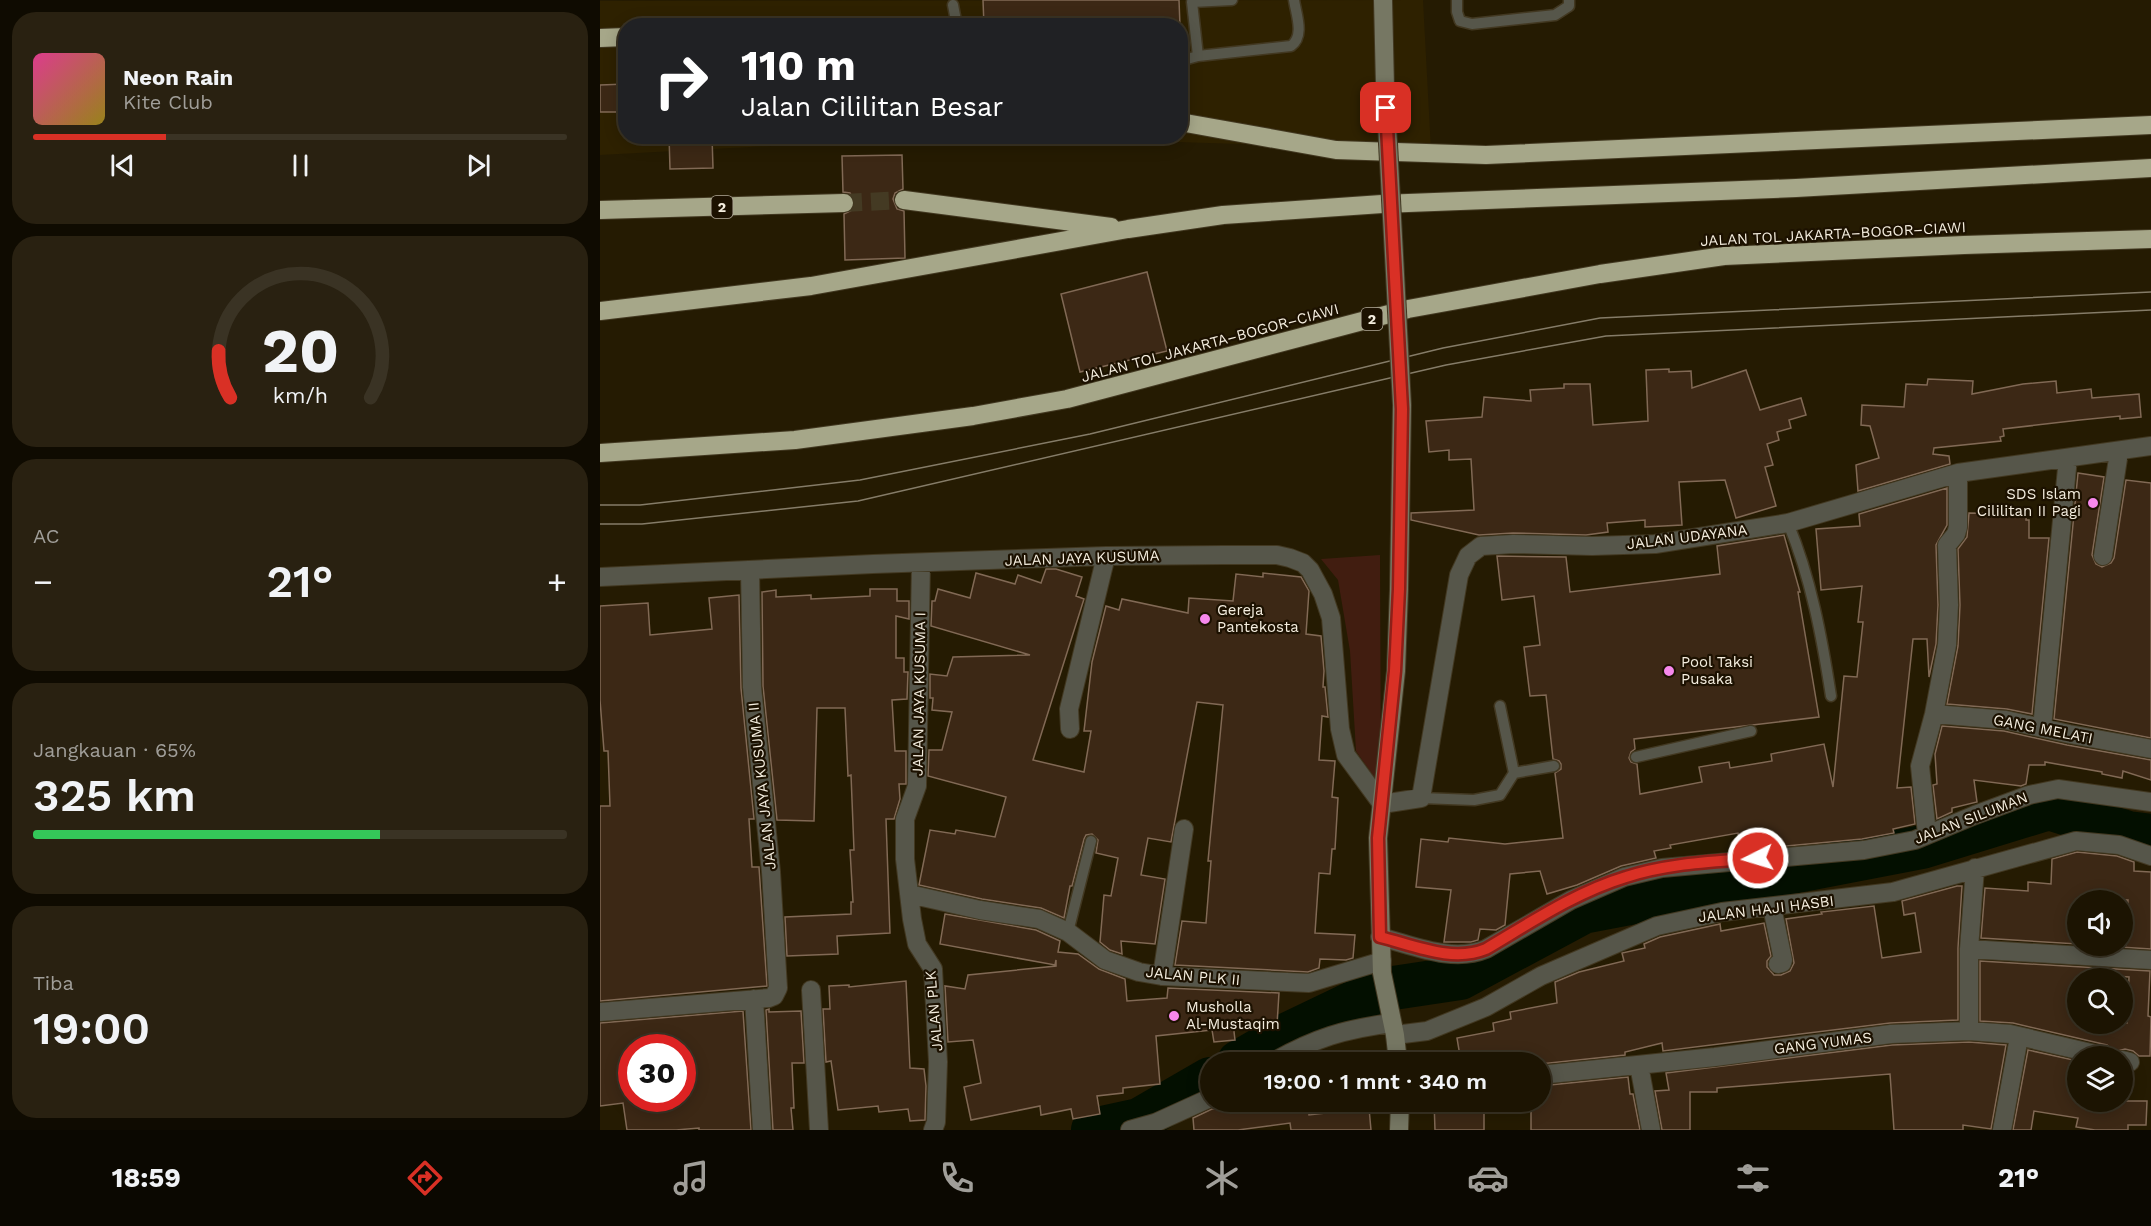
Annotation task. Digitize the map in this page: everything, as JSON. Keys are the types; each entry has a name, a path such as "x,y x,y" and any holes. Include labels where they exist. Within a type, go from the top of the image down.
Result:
{"highway":[{"path":"600,38 618,37"},
{"path":"1188,123 1336,150 1486,155 2151,125"},
{"path":"600,311 811,286 1128,229 1223,215 1382,204 1796,188 2151,168"},
{"path":"904,200 1128,229"},
{"name":"2","path":"600,210 844,203"},
{"name":"JALAN TOL JAKARTA–BOGOR–CIAWI","path":"600,453 795,440 973,416 1067,399 1408,309 1600,274 1724,256 1964,244 2151,239"}],"street":[{"path":"1383,0 1385,87 1402,405 1397,648 1378,838 1382,967 1397,1052"},
{"name":"JALAN UDAYANA","path":"1421,798 1459,575 1468,556 1481,546 1654,544 1788,523 1958,473 2151,446"},
{"path":"2103,556 2119,452"},
{"path":"2042,728 2068,458"},
{"path":"1928,834 1920,766 1934,714 1947,645 1949,605 1947,545 1956,534 1958,527 1958,473"},
{"name":"JALAN JAYA KUSUMA","path":"600,577 1106,556 1277,555 1303,563 1319,584 1331,618 1340,729 1346,755 1382,804"},
{"path":"1070,729 1071,700 1106,556"},
{"name":"JALAN JAYA KUSUMA I","path":"909,894 905,859 905,819 917,786 921,563"},
{"name":"JALAN JAYA KUSUMA II","path":"750,570 752,687 779,984 774,996 762,998"},
{"name":"GANG MELATI","path":"1934,714 2006,720 2151,749"},
{"name":"JALAN SILUMAN","path":"1380,937 1442,953 1470,954 1486,949 1571,900 1624,877 1662,868 1864,850 1915,840 2029,795 2058,789 2151,802"},
{"path":"1382,804 1421,798"},
{"path":"1162,976 1184,829"},
{"name":"JALAN HAJI HASBI","path":"1292,1052 1318,1038 1360,1027 1393,1024 1427,1031 1486,1007 1541,976 1657,926 1722,912 1893,892 2076,841 2119,845 2151,856"},
{"path":"1969,1031 1969,949 1975,868"},
{"name":"JALAN PLK II","path":"909,894 980,910 1039,919 1068,932 1105,960 1139,972 1162,976 1309,983 1382,967"},
{"name":"JALAN PLK","path":"909,894 917,944 933,969 938,1062 934,1130"},
{"path":"1772,907 1783,960 1778,964"},
{"path":"1969,949 2151,960"},
{"path":"812,990 819,1130"},
{"path":"600,1012 762,998 762,1130"},
{"name":"GANG YUMAS","path":"1551,1074 1891,1034 1969,1031 1995,1033 2067,1048"},
{"path":"2002,1130 2019,1037"},
{"path":"1639,1065 1651,1130"},
{"path":"1130,1130 1156,1126 1200,1103"},
{"path":"1399,1130 1400,1112"}],"lane":[{"path":"1198,56 1192,2 1232,0"},
{"path":"1188,59 1291,45 1297,42 1299,34 1294,0"},
{"path":"1457,0 1460,21 1472,24 1555,15 1569,6 1569,0"},
{"path":"954,5 956,18"},
{"path":"1788,523 1796,541 1821,633 1831,696"},
{"path":"1421,798 1474,800 1500,795 1514,773 1500,706"},
{"path":"1636,757 1751,731"},
{"path":"1514,773 1554,766"},
{"path":"1068,932 1091,841"}],"shaded area":[{"path":"1423,0 1431,150 1188,142 1188,18 618,18 618,144 809,144 600,155 600,1"},
{"path":"1380,555 1381,787 1356,751 1350,651 1338,580 1321,559"}],"building":[{"path":"983,0 1179,0 1180,18 984,18"},
{"path":"618,84 618,112 600,112 600,85"},
{"path":"669,144 712,144 713,168 670,169"},
{"path":"902,155 903,189 895,193 893,199 897,209 904,211 905,258 845,260 844,214 854,209 855,202 850,193 843,192 842,156"},
{"path":"1147,272 1167,351 1080,372 1061,294"},
{"path":"1669,369 1669,372 1691,371 1692,388 1746,370 1760,410 1801,398 1806,415 1789,420 1791,428 1777,432 1779,440 1767,444 1773,465 1765,467 1776,506 1736,518 1725,480 1679,482 1682,525 1645,527 1645,520 1607,523 1608,532 1586,535 1513,533 1479,535 1411,520 1411,513 1474,510 1471,459 1449,460 1449,450 1429,452 1426,421 1482,417 1484,397 1531,401 1530,390 1564,388 1564,384 1590,384 1593,425 1648,421 1646,370"},
{"path":"1928,379 1973,381 1972,394 2023,384 2056,381 2057,393 2091,389 2092,398 2139,394 2141,417 2120,419 2120,416 2003,429 2004,436 2000,437 2001,441 1934,448 1933,454 1949,456 1950,464 1858,491 1856,465 1879,458 1870,426 1861,425 1862,405 1904,407 1906,384 1927,385"},
{"path":"2078,473 2104,477 2092,555 2096,564 2102,567 2111,563 2114,558 2126,480 2151,483 2151,738 2054,719"},
{"path":"1947,488 1947,525 1936,545 1938,605 1936,644 1929,677 1927,639 1913,639 1897,788 1911,787 1915,824 1893,829 1894,833 1862,839 1741,850 1738,833 1670,845 1671,848 1654,851 1656,858 1621,866 1577,885 1547,894 1540,871 1510,874 1505,925 1496,930 1480,929 1478,940 1471,942 1444,942 1451,890 1416,887 1421,839 1448,842 1449,838 1505,844 1563,838 1555,773 1561,769 1561,764 1553,759 1546,695 1530,696 1524,647 1540,645 1534,596 1502,600 1497,556 1566,557 1570,592 1720,574 1717,546 1784,535 1800,592 1798,592 1819,717 1634,739 1635,749 1629,758 1631,762 1637,764 1640,794 1702,782 1699,767 1729,762 1730,768 1772,761 1771,754 1824,744 1833,787 1844,676 1857,677 1863,622 1858,622 1862,586 1821,590 1816,529 1860,526 1859,514"},
{"path":"1969,513 2026,514 2026,520 2029,520 2029,538 2049,538 2032,714 2007,709 1947,704 1958,646 1960,605 1958,549 1967,537"},
{"path":"1046,569 1056,569 1082,577 1076,596 1084,599 1033,760 1084,772 1091,731 1084,731 1092,662 1106,606 1119,610 1122,599 1188,613 1189,598 1233,601 1236,574 1263,577 1263,573 1301,577 1309,591 1306,634 1321,636 1323,687 1325,687 1328,717 1322,716 1319,760 1335,761 1332,797 1338,798 1335,849 1332,849 1330,874 1319,873 1315,933 1355,935 1353,958 1320,959 1319,968 1308,972 1175,965 1182,921 1206,923 1211,861 1208,861 1223,705 1197,702 1171,842 1148,838 1141,875 1165,879 1155,944 1121,941 1122,954 1110,950 1100,942 1104,895 1111,896 1118,858 1096,853 1098,840 1092,834 1086,835 1084,839 1072,886 1070,886 1064,918 1041,908 982,899 919,885 930,830 955,834 956,830 995,837 1006,797 928,776 929,750 942,750 952,712 932,710 930,674 947,676 953,657 1030,655 931,626 932,601 935,601 938,589 970,598 976,573 1015,584 1018,575 1041,583"},
{"path":"870,589 897,589 897,601 909,601 909,619 896,616 896,658 904,658 904,672 908,672 907,699 892,700 895,751 906,751 906,784 899,784 900,799 894,819 886,819 890,933 837,936 838,954 787,956 785,917 851,914 851,902 853,902 850,850 854,850 851,775 848,776 845,708 817,708 814,821 777,820 763,686 762,592 776,590 776,597 811,595 811,599 870,596"},
{"path":"739,595 741,688 754,819 749,819 752,867 759,867 767,986 600,1001 600,806 610,806 608,751 604,751 600,700 600,606 648,603 650,635 712,629 709,598"},
{"path":"1942,726 2004,731 2151,760 2151,780 2123,771 2122,778 2102,774 2102,772 2045,762 2045,765 2029,765 2026,784 2021,786 1974,780 1977,802 1952,808 1952,812 1937,819 1933,785 1937,784 1935,754"},
{"path":"2077,852 2117,856 2134,862 2134,871 2151,872 2151,949 2133,948 2133,890 2067,890 2067,943 1981,938 1985,888 2028,891 2028,882 2051,884 2052,859"},
{"path":"1962,886 1958,948 1958,1020 1890,1023 1663,1051 1662,1043 1625,1052 1625,1055 1551,1063 1551,1052 1459,1052 1457,1038 1494,1031 1493,1023 1511,1019 1510,1012 1557,1003 1555,982 1579,972 1624,961 1622,953 1645,948 1644,944 1660,937 1720,924 1721,931 1764,923 1771,956 1767,961 1767,967 1774,975 1790,971 1794,963 1786,919 1822,914 1821,912 1874,906 1882,958 1921,952 1915,913 1904,915 1902,901"},
{"path":"945,914 1036,930 1060,941 1058,952 1078,954 1099,969 1125,979 1127,1001 1167,998 1168,988 1279,993 1277,1025 1233,1023 1235,1040 1214,1042 1212,1030 1156,1036 1160,1084 1123,1088 1123,1093 1097,1096 1100,1114 1073,1119 1071,1109 1041,1115 1040,1106 971,1120 964,1087 981,1083 973,1040 948,1042 945,986 965,989 968,975 1056,966 1056,960 1055,965 940,944"},
{"path":"1980,961 2099,968 2067,968 2067,1034 2133,1034 2133,970 2150,971 2148,1016 2151,1017 2150,1056 2139,1056 2133,1051 2133,1046 2108,1046 2013,1023 1980,1021"},
{"path":"906,981 910,1068 924,1069 925,1120 910,1121 908,1109 879,1112 878,1106 838,1110 831,1061 826,1062 823,1009 830,1009 829,986 849,985 849,987"},
{"path":"769,1009 769,1012 801,1011 804,1063 792,1063 793,1130 773,1130 766,1010"},
{"path":"743,1011 751,1130 699,1130 699,1128 627,1130 624,1112 696,1112 696,1034 618,1034 618,1104 600,1106 600,1023"},
{"path":"1969,1042 2006,1045 1991,1129 1963,1125 1963,1130 1894,1130 1890,1074 1717,1088 1717,1092 1690,1092 1690,1130 1662,1130 1655,1091 1669,1090 1666,1073 1892,1045"},
{"path":"2028,1050 2067,1059 2067,1112 2133,1112 2133,1101 2147,1101 2146,1125 2128,1125 2128,1130 2095,1130 2076,1127 2078,1118 2034,1111 2031,1130 2013,1130"},
{"path":"1628,1077 1630,1094 1633,1094 1640,1130 1531,1130 1531,1112 1551,1112 1551,1085"},
{"path":"1206,1112 1309,1112 1309,1115 1369,1112 1371,1130 1291,1130 1290,1123 1238,1130 1194,1130 1193,1118"},
{"path":"1434,1112 1484,1112 1484,1130 1435,1130"}],"waterway":[{"path":"1256,1052 1284,1036 1380,990 1460,978 1583,912 1922,847 2049,808 2128,833 2151,836"},
{"path":"1093,1130 1139,1120 1200,1085"}],"tunnel":[{"path":"844,203 904,200"}],"tram line":[{"path":"600,505 640,505 860,480 1090,434 1443,348 1600,318 2151,292"},
{"path":"600,524 642,524 858,501 1446,365 1606,336 2151,310"}],"place":[{"name":"SDS Islam Cililitan II Pagi","path":"2093,503"},
{"name":"Gereja Pantekosta","path":"1205,619"},
{"name":"Pool Taksi Pusaka","path":"1669,671"},
{"name":"Musholla Al-Mustaqim","path":"1174,1016"}],"route":[{"path":"1386,108 1402,409 1399,589 1395,671 1378,838 1380,937 1442,953 1470,954 1486,949 1571,900 1624,877 1662,868 1758,858"}]}
